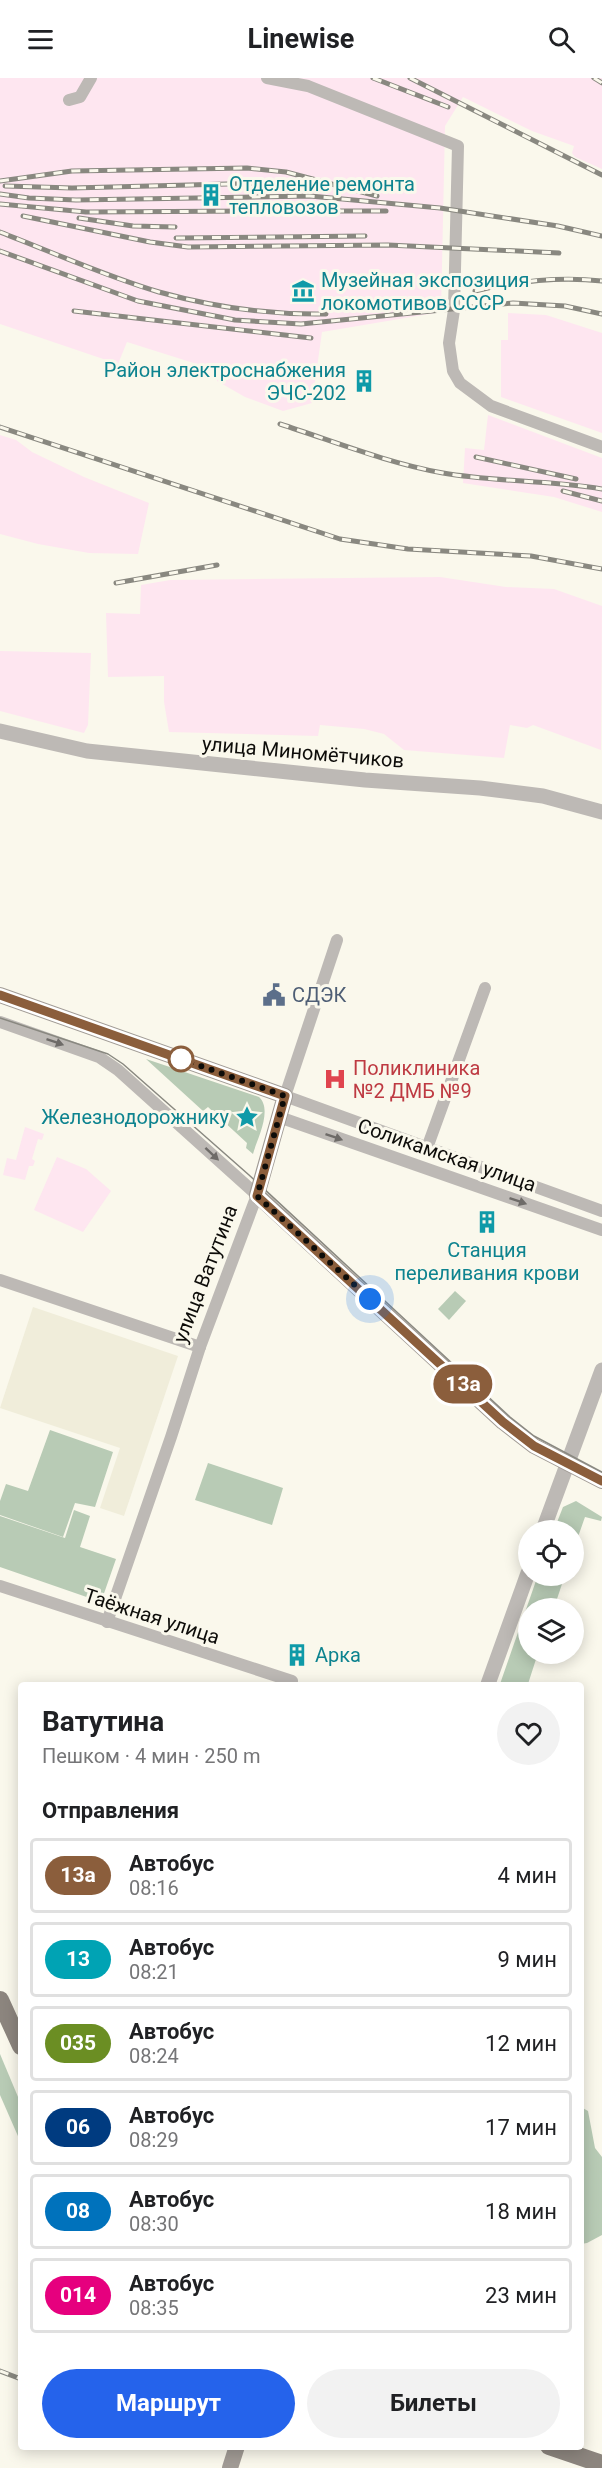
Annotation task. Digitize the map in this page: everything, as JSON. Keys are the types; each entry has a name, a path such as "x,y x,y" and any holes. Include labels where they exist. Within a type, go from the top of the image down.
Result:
{"main road":[{"path":"0,995 285,1096"},
{"name":"улица Ватутина","path":"257,1196 285,1096"},
{"path":"257,1196 503,1422 534,1446 602,1481"},
{"path":"0,2000 18,2039"},
{"path":"230,2468 236,2450"},
{"path":"561,2450 602,2464"}],"street":[{"path":"69,100 80,97 91,78"},
{"path":"267,78 308,86 458,146 454,310 449,343 453,371 460,383 491,406 602,447"},
{"name":"улица Миномётчиков","path":"0,731 87,751 365,780 480,788 543,796 602,812"},
{"name":"улица Ватутина","path":"285,1096 337,940"},
{"path":"427,1148 485,988"},
{"path":"0,1022 99,1057 118,1070 257,1196"},
{"name":"Соликамская улица","path":"285,1096 602,1211"},
{"name":"Соликамская улица","path":"279,1117 602,1230"},
{"name":"улица Ватутина","path":"107,1622 200,1347 257,1196"},
{"path":"0,1280 200,1347"},
{"path":"547,1520 602,1370"},
{"name":"Таёжная улица","path":"0,1586 292,1681"},
{"path":"489,1682 523,1586"}],"shaded area":[{"path":"0,78 602,78 602,169 575,157 572,153 574,146 532,131 463,97 445,126 441,312 322,332 312,403 283,411 245,397 217,381 219,371 127,342 118,364 0,324"},
{"path":"508,313 546,315 602,333 602,433 501,397 501,340 508,340"},
{"path":"488,415 602,458 602,512 554,497 463,483 465,448 484,450"},
{"path":"0,435 16,440 32,452 84,477 149,503 138,554 89,553 38,544 0,534"},
{"path":"440,577 506,587 554,589 602,606 601,750 533,725 527,728 510,725 504,758 404,750 384,734 364,729 320,725 318,736 169,732 164,702 164,676 108,677 106,613 140,614 141,585 170,580"},
{"path":"0,651 91,653 88,725 84,733 0,711"},
{"path":"25,1127 44,1134 42,1140 38,1139 32,1159 35,1161 33,1166 29,1166 25,1180 3,1175 7,1158 16,1160"},
{"path":"57,1157 86,1169 111,1191 83,1232 34,1210"},
{"path":"33,1307 178,1356 124,1516 100,1508 120,1448 0,1408"}],"green space":[{"path":"146,1059 259,1097 265,1109 253,1154 246,1148 247,1143 208,1107 203,1111"},
{"path":"455,1291 466,1301 449,1320 438,1309"},
{"path":"50,1430 113,1452 95,1507 75,1503 63,1537 0,1515 0,1501 6,1484 28,1491"},
{"path":"208,1463 283,1488 272,1525 195,1500"},
{"path":"576,1501 602,1517 601,1521 585,1517 584,1520 558,1520 563,1507"},
{"path":"74,1510 90,1516 80,1547 116,1559 101,1602 0,1567 0,1516 65,1538"},
{"path":"534,1586 561,1586 557,1598 530,1598"},
{"path":"518,1632 518,1664 534,1664 529,1682 501,1682"},
{"path":"0,2054 18,2097 18,2136 0,2095"},
{"path":"584,2109 588,2111 595,2148 602,2157 602,2235 584,2244"}],"tram line":[{"path":"0,1018 108,1054 123,1064 249,1175 510,1417 534,1436 602,1472"}],"railway":[{"path":"373,78 448,107"},
{"path":"410,78 602,175"},
{"path":"594,78 602,83"},
{"path":"0,181 72,171 247,168 286,172 377,196"},
{"path":"5,186 72,188 270,183 317,187"},
{"path":"0,194 76,200 310,196 440,208 558,226 602,236"},
{"path":"0,204 86,212 256,211"},
{"path":"335,211 386,211"},
{"path":"23,216 150,242 188,247 388,245 559,253"},
{"path":"79,218 133,226 175,227"},
{"path":"0,232 79,264 159,292 221,306 326,314"},
{"path":"176,238 365,236"},
{"path":"0,251 138,301 235,320 301,324 513,303 565,306 602,314"},
{"path":"475,291 538,280 602,281"},
{"path":"374,309 417,301"},
{"path":"74,311 311,338"},
{"path":"280,424 381,458 422,469 482,478 602,489"},
{"path":"0,427 340,539 408,549 531,556 602,569"},
{"path":"476,457 576,479"},
{"path":"563,491 602,501"},
{"path":"116,583 217,565"},
{"path":"0,2371 18,2378"}],"bus line":[{"name":"13а","path":"0,995 285,1096 257,1196 503,1422 534,1446 602,1481"}],"place":[{"name":"Отделение ремонта тепловозов","path":"211,195"},
{"name":"Музейная экспозиция локомотивов СССР","path":"303,291"},
{"name":"Район электроснабжения ЭЧС-202","path":"364,381"},
{"name":"СДЭК","path":"274,995"},
{"name":"Поликлиника №2 ДМБ №9","path":"335,1079"},
{"name":"Железнодорожнику","path":"247,1117"},
{"name":"Станция переливания крови","path":"487,1222"},
{"name":"Арка","path":"297,1655"}],"route":[{"path":"181,1059 285,1096 257,1196 370,1299"}]}
